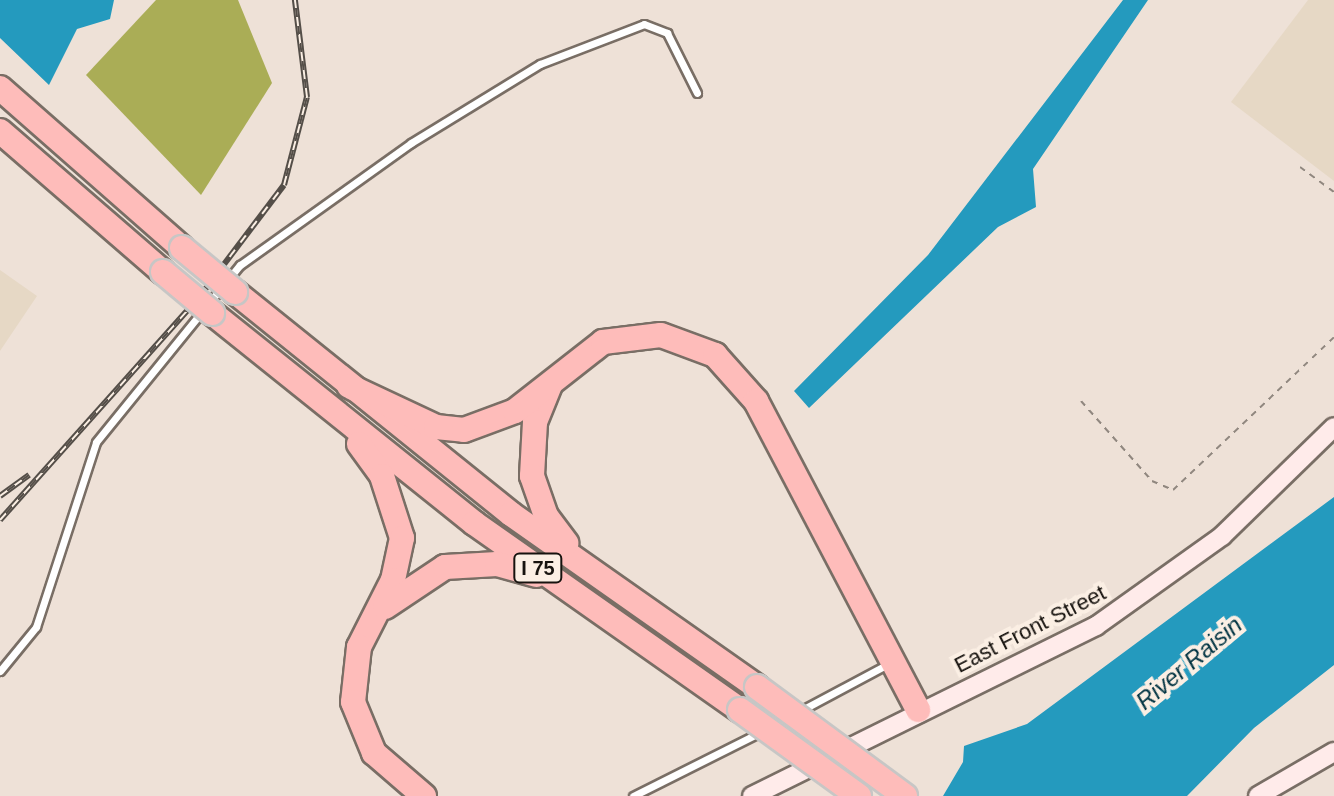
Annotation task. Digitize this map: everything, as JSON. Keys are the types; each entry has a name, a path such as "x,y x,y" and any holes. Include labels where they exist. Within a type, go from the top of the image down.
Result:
{"highway":[{"name":"I 75","path":"0,88 182,248 349,386 622,592 905,796"},
{"name":"I 75","path":"0,131 163,272 341,419 593,607 859,796"},
{"path":"349,386 436,427 464,430 515,411 577,355 630,334 690,343 736,373 918,710"},
{"path":"558,372 535,422 534,489 554,529 622,592"},
{"path":"341,419 382,476 401,519 397,568 369,623 352,674 360,728 394,776 424,796"},
{"path":"369,623 419,579 462,564 528,571 593,607"}],"street":[{"name":"East Front Street","path":"752,796 918,710 1039,655 1134,601 1222,536 1334,427"},
{"path":"1258,796 1334,752"}],"lane":[{"path":"0,671 36,627 96,442 240,265 411,143 540,64 644,24 667,33 697,93"},
{"path":"633,796 893,661"}],"path":[{"path":"1300,167 1334,192"},
{"path":"1081,401 1152,481 1173,490 1334,337"}],"shaded area":[{"path":"1308,0 1334,0 1334,181 1231,102"},
{"path":"0,270 37,296 0,351"}],"green space":[{"path":"156,0 238,0 272,83 201,195 86,75"}],"water":[{"path":"0,0 114,0 110,19 77,29 49,85 0,38"},
{"path":"1123,0 1148,0 1033,169 1036,207 998,227 809,408 794,391 928,255"},
{"name":"River Raisin","path":"1334,497 1334,665 1254,728 1187,796 943,796 963,762 964,746 1027,724"}],"railway":[{"path":"0,520 197,300 284,185 307,97 295,0"},
{"path":"0,496 29,475"}]}
